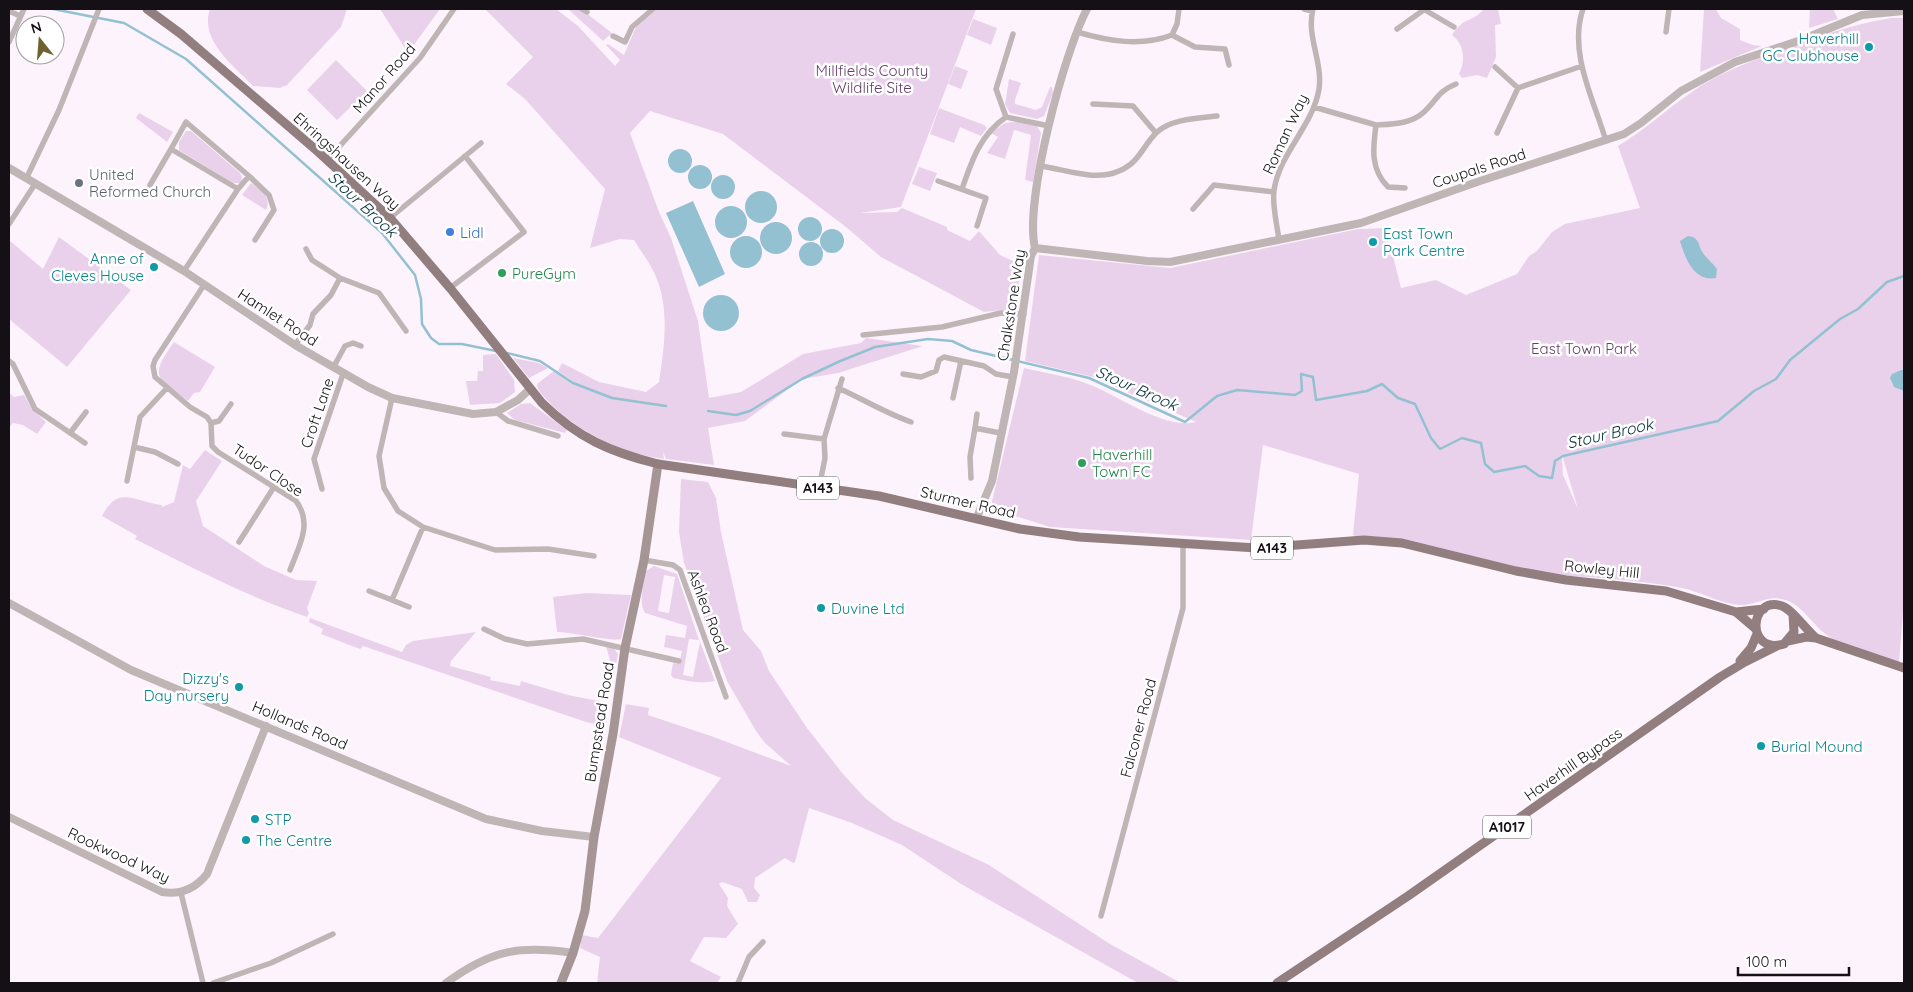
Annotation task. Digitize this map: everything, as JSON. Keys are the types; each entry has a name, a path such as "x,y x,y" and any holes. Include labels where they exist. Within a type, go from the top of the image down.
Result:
{"main road":[{"name":"Ehringshausen Way","path":"147,9 181,34 327,160 335,170 390,218 450,288 505,357"},
{"name":"Sturmer Road","path":"505,357 530,389 556,417 587,439 622,455 658,464 879,496 954,514 977,517 1020,529 1079,537 1182,545 1257,548 1364,540 1402,543 1463,556"},
{"name":"Bumpstead Road","path":"561,983 586,911 594,837 612,734 624,648 644,560 658,464"},
{"name":"Rowley Hill","path":"1463,556 1516,571 1566,580 1666,591 1736,612 1764,609"},
{"path":"1816,638 1783,607 1776,605 1764,609 1757,618 1756,632 1766,643 1779,645 1806,637 1816,638 1904,668"},
{"name":"Rowley Hill","path":"1736,612 1756,632"},
{"path":"1788,641 1796,626 1793,615"},
{"name":"Haverhill Bypass","path":"1735,667 1751,648 1756,632"},
{"name":"Haverhill Bypass","path":"1277,983 1408,896 1735,667 1779,645"}],"street":[{"path":"26,179 59,110 99,9"},
{"name":"Manor Road","path":"327,160 420,58 454,9"},
{"path":"613,36 625,42 632,27 653,9"},
{"name":"Chalkstone Way","path":"977,517 992,480 1000,433 1014,374 1031,256 1036,248 1033,239 1040,166 1049,126 1077,32 1086,9"},
{"path":"1077,32 1107,41 1156,41 1172,35 1178,24 1179,9"},
{"path":"1304,9 1313,10"},
{"path":"1397,29 1425,9 1454,27"},
{"path":"1583,9 1578,28 1582,66 1606,141"},
{"path":"1666,32 1669,9"},
{"name":"Roman Way","path":"1279,240 1274,192 1285,158 1305,127 1314,107 1319,87 1312,40 1313,10"},
{"name":"Coupals Road","path":"1036,248 1170,262 1361,224 1480,181 1606,141 1641,123 1681,91 1735,62 1800,40 1862,14 1904,11"},
{"path":"9,42 15,28"},
{"path":"1006,117 996,89 1013,34"},
{"path":"1172,35 1195,47 1225,48 1229,65"},
{"path":"1497,133 1518,88 1582,66"},
{"path":"1495,67 1518,88"},
{"path":"1314,107 1376,125 1406,122 1423,113 1443,89 1456,84"},
{"path":"1093,104 1133,106 1156,133"},
{"path":"1040,166 1096,176 1119,172 1140,156 1156,133 1186,119 1217,116"},
{"path":"962,189 975,150 988,131 1006,117 1049,126"},
{"path":"150,185 186,122 269,195 274,210 255,240"},
{"path":"1376,125 1373,152 1377,171 1388,187 1405,188"},
{"path":"390,218 481,143"},
{"path":"171,149 238,189"},
{"path":"450,288 524,232 465,156"},
{"name":"Hamlet Road","path":"9,168 184,271 295,346 343,374 392,398 473,414 496,412 518,400 530,389"},
{"path":"184,271 238,189 249,176"},
{"path":"938,181 986,198 977,226"},
{"path":"9,224 35,184"},
{"path":"1193,209 1214,185 1274,192"},
{"path":"306,250 312,260 340,278 378,293 406,331"},
{"path":"295,346 310,325 313,314 331,295 340,278"},
{"path":"204,285 155,360 153,366 155,377 166,389 207,417 211,423 219,421 231,404"},
{"path":"863,335 942,327 1002,313 1024,314"},
{"path":"333,368 345,346 353,342 361,346"},
{"path":"903,374 921,377 936,371 939,360 944,357 984,366 996,374 1014,374"},
{"path":"9,361 13,364 35,409 85,443"},
{"path":"953,398 961,361"},
{"name":"Croft Lane","path":"322,489 314,458 343,374"},
{"path":"819,488 825,458 824,439 842,378"},
{"path":"838,388 878,409 911,422"},
{"path":"127,481 140,417 166,389"},
{"path":"392,398 380,456 384,488 398,511 423,527 495,550 548,550 594,556"},
{"path":"70,433 86,412"},
{"path":"496,412 508,421 558,436"},
{"path":"970,478 970,457 977,414"},
{"name":"Tudor Close","path":"211,423 212,446 296,501 302,510 306,524 290,570"},
{"path":"975,428 1000,433"},
{"path":"784,434 824,439"},
{"path":"134,447 155,452 178,464"},
{"path":"239,542 274,487"},
{"path":"392,600 423,527"},
{"name":"Falconer Road","path":"1101,916 1183,608 1182,545"},
{"name":"Ashlea Road","path":"644,560 673,566 680,570 726,697"},
{"path":"369,592 409,607"},
{"name":"Hollands Road","path":"9,603 131,670 486,819 542,831 594,837"},
{"path":"484,629 505,639 527,644 584,639 678,661"},
{"name":"Rookwood Way","path":"9,817 162,892 181,892 193,888 207,874 266,726"},
{"path":"181,892 203,983"},
{"path":"214,983 271,962 333,934"},
{"path":"738,983 749,957 763,942"},
{"path":"446,983 490,957 515,950 540,948 573,953"}],"green space":[{"path":"210,9 347,9 341,27 287,85 280,88 253,86 220,52 209,31"},
{"path":"380,9 440,9 408,53"},
{"name":"Millfields County Wildlife Site","path":"485,9 556,9 578,26 615,66 620,60 606,45 608,44 624,55 636,27 657,9 976,9 901,207 860,213 897,212 902,208 947,227 947,230 970,241 979,231 1000,255 1022,265 1015,309 984,312 881,257 846,227 723,134 650,111 630,133 659,212 671,238 698,321 709,398 741,392 803,354 861,343 866,338 923,346 838,373 802,379 745,421 708,428 714,465 666,459 663,452 664,459 632,452 586,431 572,422 547,400 540,393 537,384 554,371 580,386 558,371 562,363 599,382 646,392 659,382 661,369 665,329 660,290 651,267 634,240 620,239 590,248 605,189 525,99 506,84 533,57"},
{"path":"568,9 581,9 612,33 603,41"},
{"path":"1484,9 1498,9 1501,24 1495,25 1496,57 1487,78 1477,75 1462,78 1459,74 1463,63 1463,53 1459,43 1452,35 1460,25"},
{"path":"1704,9 1716,9 1721,18 1740,29 1740,40 1762,46 1700,72"},
{"path":"1810,9 1833,9 1838,19 1809,28"},
{"name":"East Town Park","path":"1892,18 1904,18 1904,600 1899,662 1862,652 1836,641 1822,632 1797,606 1785,600 1773,598 1740,605 1682,588 1568,576 1566,580 1463,556 1364,540 1353,535 1359,474 1263,445 1251,540 1050,527 993,509 992,501 1024,368 1080,381 1141,410 1170,421 1196,422 1093,377 1025,361 1039,255 1170,268 1358,229 1386,228 1401,288 1436,280 1466,295 1517,274 1529,256 1537,251 1552,232 1565,224 1640,208 1618,146 1699,87 1732,69 1767,55 1834,32","holes":["1563,458 1578,509 1563,475"]},
{"path":"973,19 997,28 991,45 967,35"},
{"path":"336,60 367,91 337,120 307,90"},
{"path":"955,66 968,71 961,89 948,84"},
{"path":"1009,79 1021,83 1015,104 1036,110 1042,107 1050,87 1052,87 1053,93 1044,116 1037,119 1010,113 1005,104"},
{"path":"939,108 984,125 987,128 981,136 960,127 954,143 930,134"},
{"path":"139,113 173,132 167,142 136,118"},
{"path":"1019,121 1037,126 1041,133 1033,182 1025,180 1031,135 1014,130 1005,159 987,153 998,137 991,133 1005,123"},
{"path":"186,131 191,131 240,173 242,177 241,183 233,183 179,150 179,142"},
{"path":"919,167 937,173 930,191 912,184"},
{"path":"251,183 262,191 267,198 266,210 242,195"},
{"path":"59,237 131,290 67,367 9,319 9,240 43,269"},
{"path":"174,342 215,367 200,392 194,393 188,401 169,387 160,376 161,363"},
{"path":"496,354 514,380 515,392 500,403 470,405 466,381 477,381 478,371 483,371 483,355"},
{"path":"513,358 539,363 548,368 529,378"},
{"path":"9,393 14,397 24,395 32,409 46,422 37,434 23,425 13,423 9,428"},
{"path":"530,403 567,430 565,433 515,420 507,413 521,404"},
{"path":"205,450 222,461 196,501 203,526 264,566 296,580 317,581 307,608 309,613 307,617 241,591 198,571 135,539 137,536 102,516 114,500 121,498 128,497 162,505 162,507 174,502 183,465 190,469"},
{"path":"681,479 708,482 716,498 721,532 743,630 761,651 769,671 807,728 843,774 865,798 893,820 989,865 1110,944 1181,983 1138,983 961,884 902,845 852,823 809,808 795,862 793,863 785,858 755,878 754,888 760,895 757,902 748,902 742,889 722,882 719,884 728,898 727,906 738,924 726,938 704,937 690,961 721,977 717,983 597,983 600,957 580,948 582,935 598,938 721,778 619,737 626,704 649,708 648,715 791,766 765,743 727,681 684,563 679,532"},
{"path":"654,566 677,574 699,640 689,639 683,675 693,677 700,642 715,681 688,681 673,678 671,675 673,663 679,664 682,651 664,647 666,635 685,638 687,626 645,613 642,598 646,571","holes":["664,575 675,577 669,613 658,611"]},
{"path":"586,593 631,595 621,639 557,632 553,597"},
{"path":"310,618 402,652 406,645 413,641 476,632 451,661 450,666 491,677 490,680 520,686 521,681 568,695 609,703 606,727 586,722 363,646 360,649 321,634 323,629 309,622"},
{"path":"606,646 613,647 618,654 614,675"}],"water":[{"path":"680,149 685,150 691,156 691,166 685,172 680,173 675,172 669,166 668,161 669,156 675,150"},
{"path":"700,165 705,166 711,172 711,182 705,188 700,189 695,188 689,182 688,177 689,172 695,166"},
{"path":"723,175 732,178 735,187 732,196 723,199 714,196 711,187 714,178"},
{"path":"761,191 767,192 772,196 776,201 776,213 772,218 767,222 761,223 755,222 750,218 746,213 745,207 746,201 750,196 755,192"},
{"path":"693,201 725,274 699,287 666,213"},
{"path":"731,206 737,207 742,211 746,216 746,228 742,233 737,237 731,238 725,237 720,233 716,228 715,222 716,216 720,211 725,207"},
{"path":"810,217 815,218 821,224 821,234 815,240 810,241 805,240 799,234 798,229 799,224 805,218"},
{"path":"776,222 782,223 787,227 791,232 791,244 787,249 782,253 776,254 770,253 765,249 761,244 760,238 761,232 765,227 770,223"},
{"path":"832,229 837,230 843,236 843,246 837,252 832,253 827,252 821,246 820,241 821,236 827,230"},
{"path":"746,236 752,237 757,241 761,246 761,258 757,263 752,267 746,268 740,267 735,263 731,258 730,252 731,246 735,241 740,237"},
{"path":"1688,236 1697,240 1704,255 1717,269 1716,278 1708,278 1696,273 1688,261 1680,241"},
{"path":"811,242 816,243 822,249 822,259 816,265 811,266 806,265 800,259 799,254 800,249 806,243"},
{"path":"721,295 728,296 734,300 738,306 738,320 734,326 728,330 721,331 714,330 708,326 704,320 703,313 704,306 708,300 714,296"},
{"path":"1904,370 1904,391 1894,387 1890,378 1892,374"}],"waterway":[{"name":"Stour Brook","path":"53,9 124,23 186,59 382,233 415,275 421,299 422,324 431,338 439,344 462,344 496,351"},
{"name":"Stour Brook","path":"708,411 736,415 750,411 802,379 875,347 928,339 952,341 971,350 1089,378 1185,422 1217,396 1237,390 1295,395 1302,391 1301,374 1313,377 1316,400 1367,391 1382,384 1398,398 1415,404 1431,438 1440,449 1462,438 1481,443 1485,464 1494,472 1525,466 1539,476 1552,478 1555,461 1563,456 1718,421 1754,391 1776,379 1790,360 1840,319 1858,309 1887,282 1904,276"},
{"name":"Stour Brook","path":"507,353 540,361 573,383 612,398 666,406"}],"place":[{"name":"Haverhill GC Clubhouse","path":"1869,47"},
{"name":"United Reformed Church","path":"79,183"},
{"name":"Lidl","path":"450,232"},
{"name":"East Town Park Centre","path":"1373,242"},
{"name":"Anne of Cleves House","path":"154,267"},
{"name":"PureGym","path":"502,273"},
{"name":"Haverhill Town FC","path":"1082,463"},
{"name":"Duvine Ltd","path":"821,608"},
{"name":"Dizzy's Day nursery","path":"239,687"},
{"name":"Burial Mound","path":"1761,746"},
{"name":"STP","path":"255,819"},
{"name":"The Centre","path":"246,840"}]}
